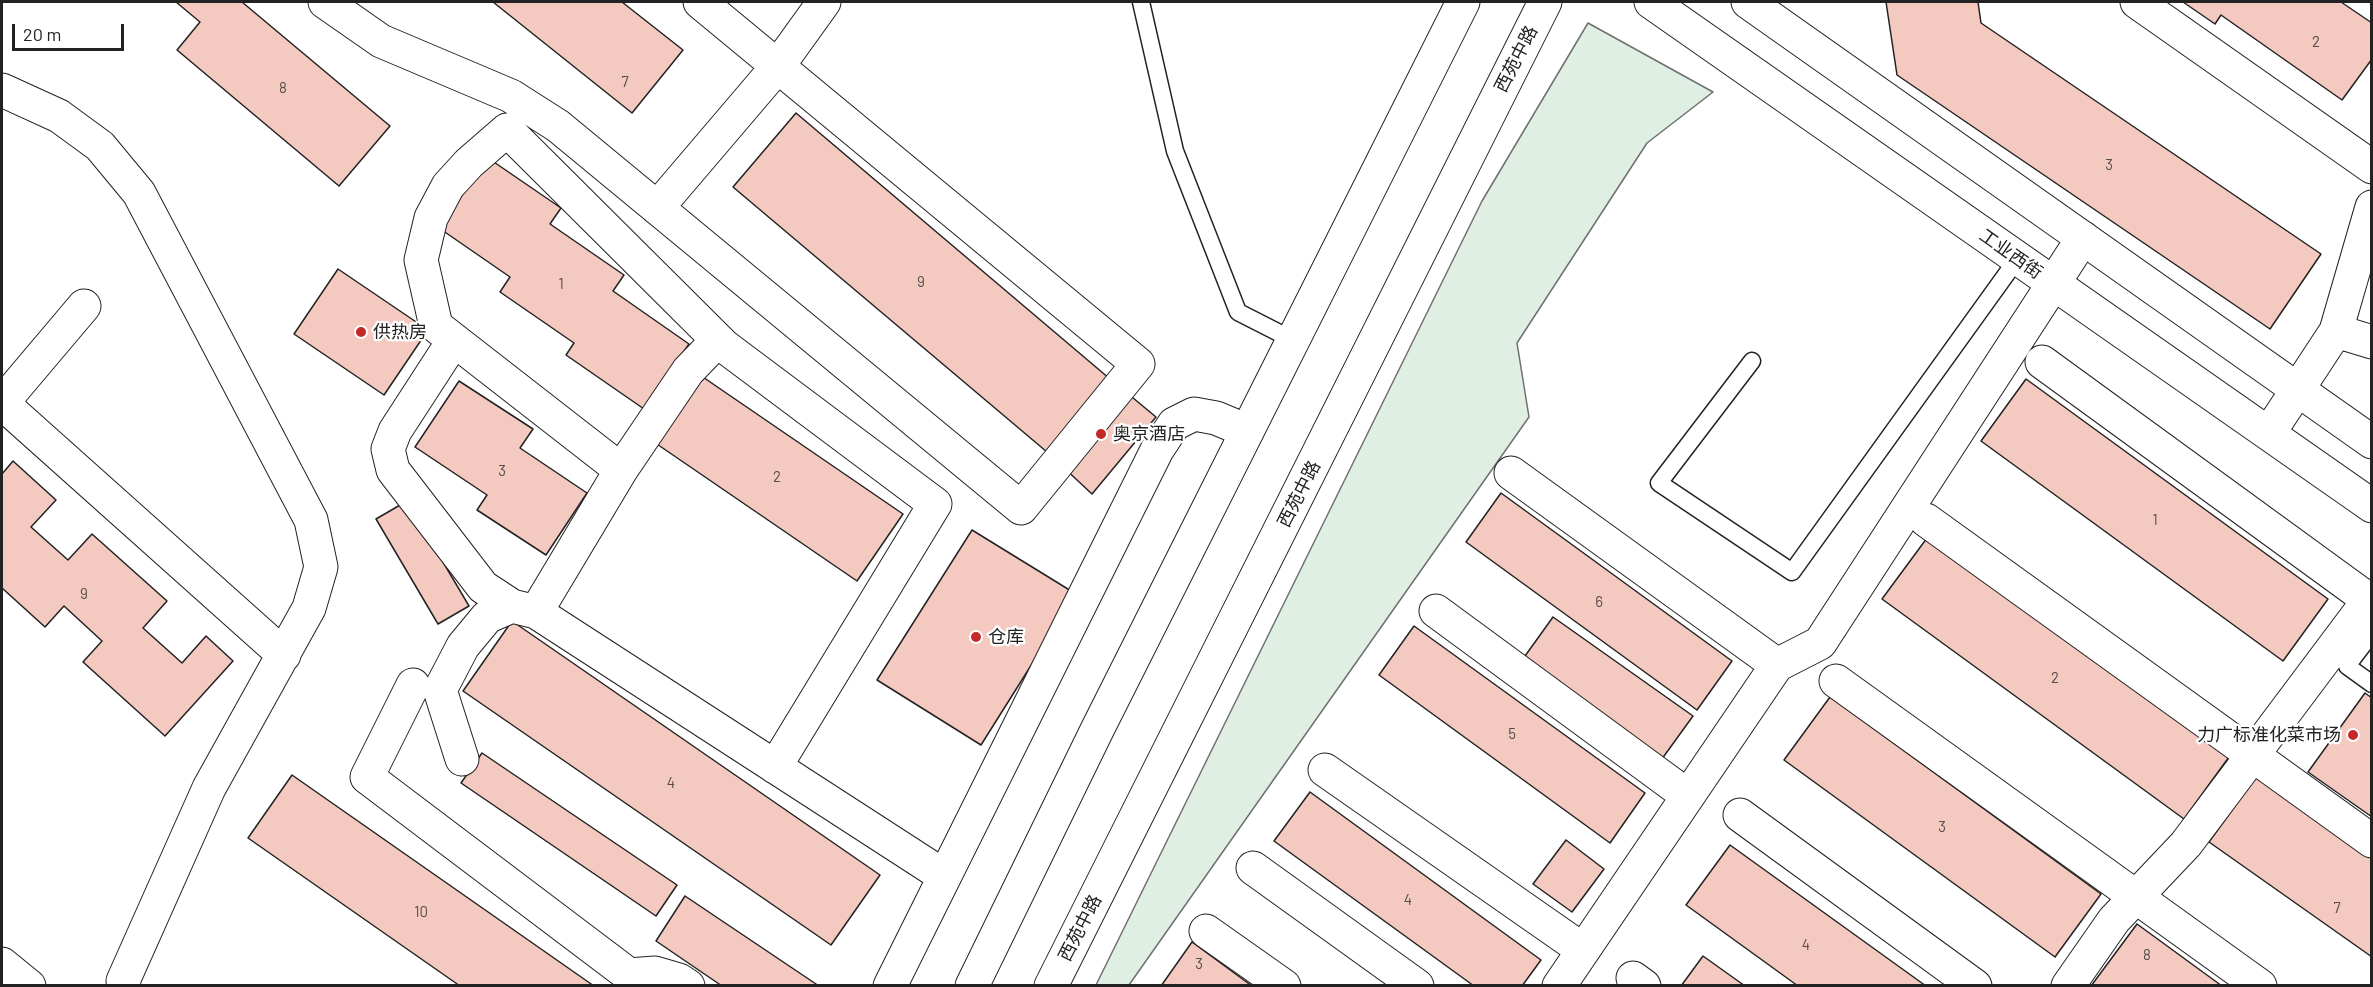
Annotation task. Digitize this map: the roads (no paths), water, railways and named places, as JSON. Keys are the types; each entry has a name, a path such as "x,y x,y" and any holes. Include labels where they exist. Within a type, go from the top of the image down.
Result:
{"street":[{"path":"325,2 381,41 511,96 558,126 1021,508 1138,364 700,2"},
{"path":"657,208 778,66 824,2"},
{"path":"972,986 1463,2"},
{"name":"西苑中路","path":"1052,986 1545,2"},
{"name":"工业西街","path":"1651,2 2372,506"},
{"path":"1748,2 2372,442"},
{"path":"2137,2 2372,166"},
{"path":"2,90 58,116 100,146 139,193 311,520 321,567 309,608 209,788 123,981 124,986"},
{"path":"621,470 435,326 421,260 431,218 448,186 469,163 507,130 718,340 935,504 775,767"},
{"path":"2268,433 2336,331 2372,207"},
{"path":"1559,986 1777,665 1820,643 2083,238"},
{"path":"84,306 2,403 284,655"},
{"path":"2336,331 2372,342"},
{"path":"454,340 395,430 388,449 393,470 483,587 524,609 944,876"},
{"path":"462,759 440,690 462,646 487,617 524,609 688,371 718,340"},
{"path":"2042,362 2370,598 2186,844 2114,920 2068,986"},
{"path":"890,986 1157,450 1174,424 1194,414 1216,418 1247,431"},
{"path":"1511,473 1777,665"},
{"path":"1926,520 2372,841"},
{"path":"1436,611 1688,796"},
{"path":"1836,681 2260,986"},
{"path":"413,685 367,777 629,975 655,974 679,980 688,986"},
{"path":"1325,770 1583,950"},
{"path":"1740,815 1975,986"},
{"path":"1253,868 1417,986"},
{"path":"1206,931 1284,986"},
{"path":"2,964 29,986"}],"lane":[{"path":"1141,2 1175,151 1238,312 1293,340"},
{"path":"1752,361 1659,483 1792,572 2018,258"},
{"path":"2372,633 2347,666 2372,684"}],"place":[{"name":"供热房","path":"361,332"},
{"name":"奥京酒店","path":"1101,434"},
{"name":"仓库","path":"976,637"},
{"name":"力广标准化菜市场","path":"2353,735"}]}
